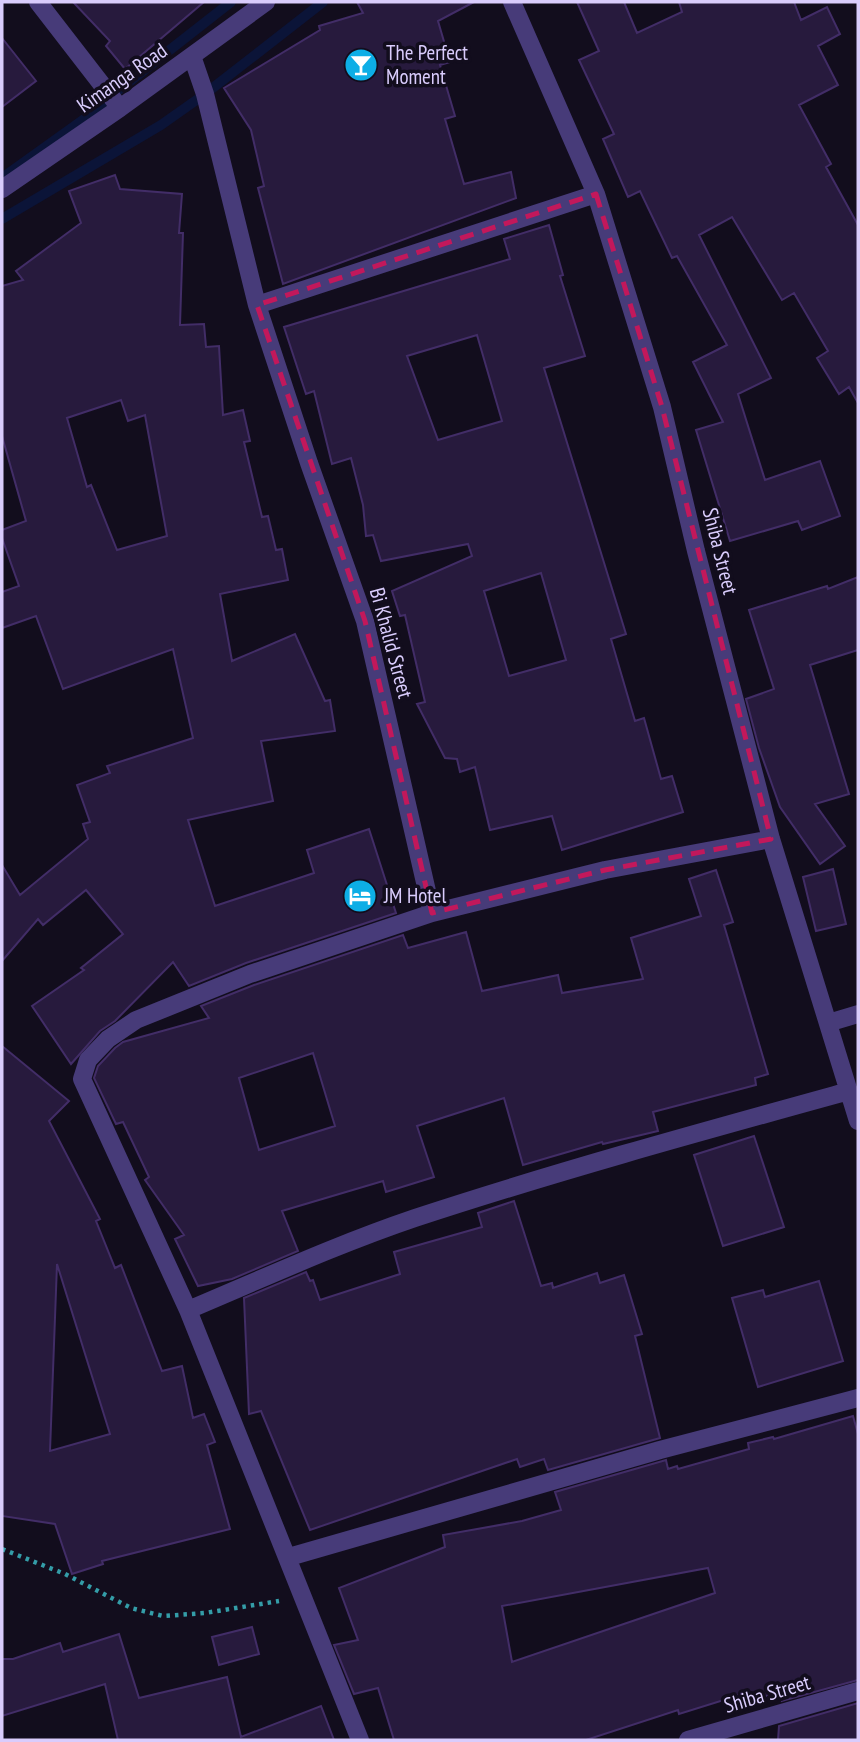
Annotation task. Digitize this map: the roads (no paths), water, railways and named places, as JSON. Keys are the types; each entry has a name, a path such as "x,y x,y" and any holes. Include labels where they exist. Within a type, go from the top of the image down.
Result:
{"street":[{"path":"38,2 120,108"},
{"name":"Kimanga Road","path":"2,189 120,108 266,2"},
{"name":"Shiba Street","path":"512,2 596,194 662,407 696,551 771,839 858,1121"},
{"name":"Bi Khalid Street","path":"192,57 205,94 257,305 365,621 432,913"},
{"path":"257,305 596,194"},
{"path":"360,1740 188,1310 82,1079 88,1060 107,1038 136,1020 169,1005 250,974 432,913 605,870 771,839"},
{"path":"828,1023 858,1014"},
{"path":"188,1310 304,1260 413,1219 610,1157 849,1091"},
{"path":"289,1557 660,1450 858,1398"},
{"name":"Shiba Street","path":"688,1740 858,1690"}],"waterway":[{"path":"2,178 94,112 231,2"},
{"path":"2,219 161,125 323,2"}],"place":[{"name":"The Perfect Moment","path":"361,65"},
{"name":"JM Hotel","path":"360,896"}]}
